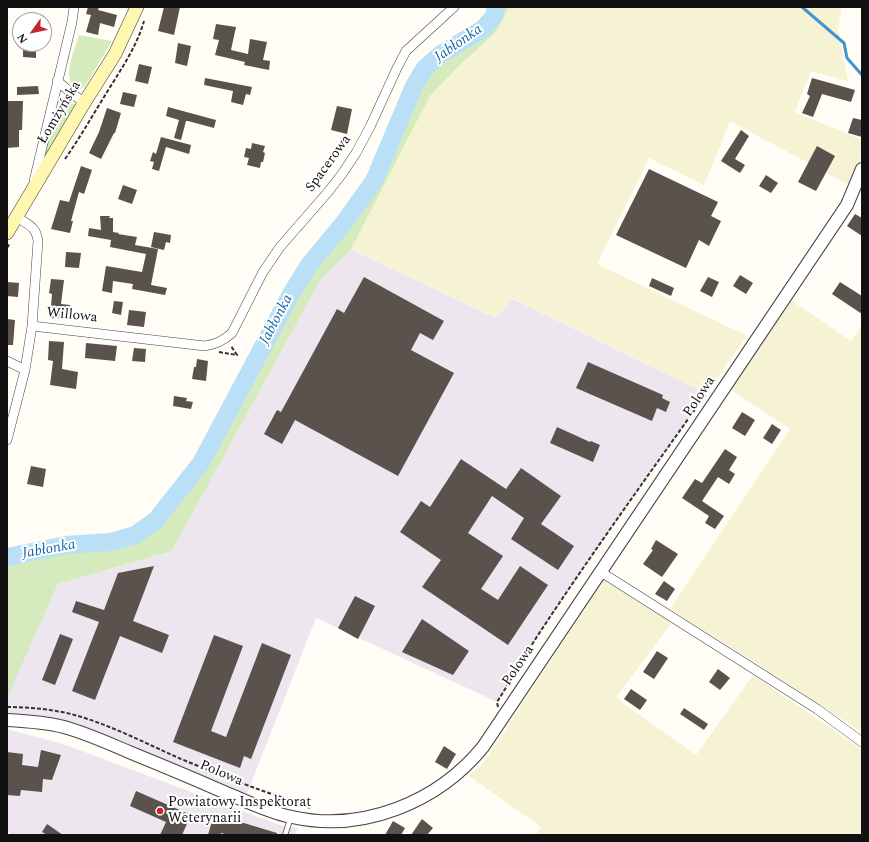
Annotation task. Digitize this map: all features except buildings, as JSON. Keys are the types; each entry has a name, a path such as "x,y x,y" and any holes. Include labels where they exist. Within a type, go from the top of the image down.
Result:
{"main road":[{"name":"Łomżyńska","path":"7,233 84,103 115,54 137,7"}],"street":[{"path":"31,194 72,22 74,7"},
{"name":"Spacerowa","path":"228,342 263,272 280,247 328,192 356,153 370,127 396,68 406,51 454,7"},
{"path":"57,81 84,103"},
{"name":"Polowa","path":"7,720 64,727 92,736 250,803 290,817 309,820 344,821 364,818 407,805 434,791 468,765 483,747 847,205 862,169"},
{"name":"Willowa","path":"17,217 34,228 38,241 32,326 205,346 228,342"},
{"path":"7,440 25,370 32,326"},
{"path":"7,361 25,370"},
{"path":"601,572 818,709 862,742"}],"lane":[{"path":"285,835 290,817"}],"path":[{"path":"214,351 237,355 228,342"},
{"path":"499,711 497,702 538,636 706,393"},
{"path":"7,707 30,707 70,714 98,723 214,773 271,795 307,805 310,808 309,820"}],"shaded area":[{"path":"509,7 842,7 838,29 848,81 811,71 795,112 862,140 862,155 849,185 730,121 704,185 649,158 597,264 747,336 706,393 512,298 497,318 351,249 430,96 459,66 496,32"},
{"path":"351,249 496,318 511,298 706,393 538,636 497,702 316,618 246,796 65,723 26,715 7,713 7,699 58,584 172,551 320,281"},
{"path":"791,300 851,341 862,325 862,732 670,609 790,429 731,390"},
{"path":"604,580 672,622 616,698 696,755 753,675 862,750 862,835 536,835 541,827 469,776 484,762"},
{"path":"7,729 63,744 280,825 298,828 294,835 11,835 7,828"}],"green space":[{"path":"499,7 509,7 496,32 459,66 430,96 351,249 320,281 172,551 58,584 7,699 7,565 72,552 129,546 154,531 191,488 306,277 321,257 351,225 377,186 426,80 443,59 488,31 496,18"},
{"path":"79,35 112,41 85,86 76,90 72,85 69,71"},
{"path":"60,96 75,105 47,154 46,147"}],"waterway":[{"name":"Jabłonka","path":"7,557 66,545 111,542 135,535 156,520 201,463 291,294 309,265 343,224 374,181 414,86 425,68 441,54 483,29 494,16 496,7"},
{"path":"802,7 844,43 847,58 862,75"}],"place":[{"name":"Powiatowy Inspektorat Weterynarii","path":"160,811"}]}
